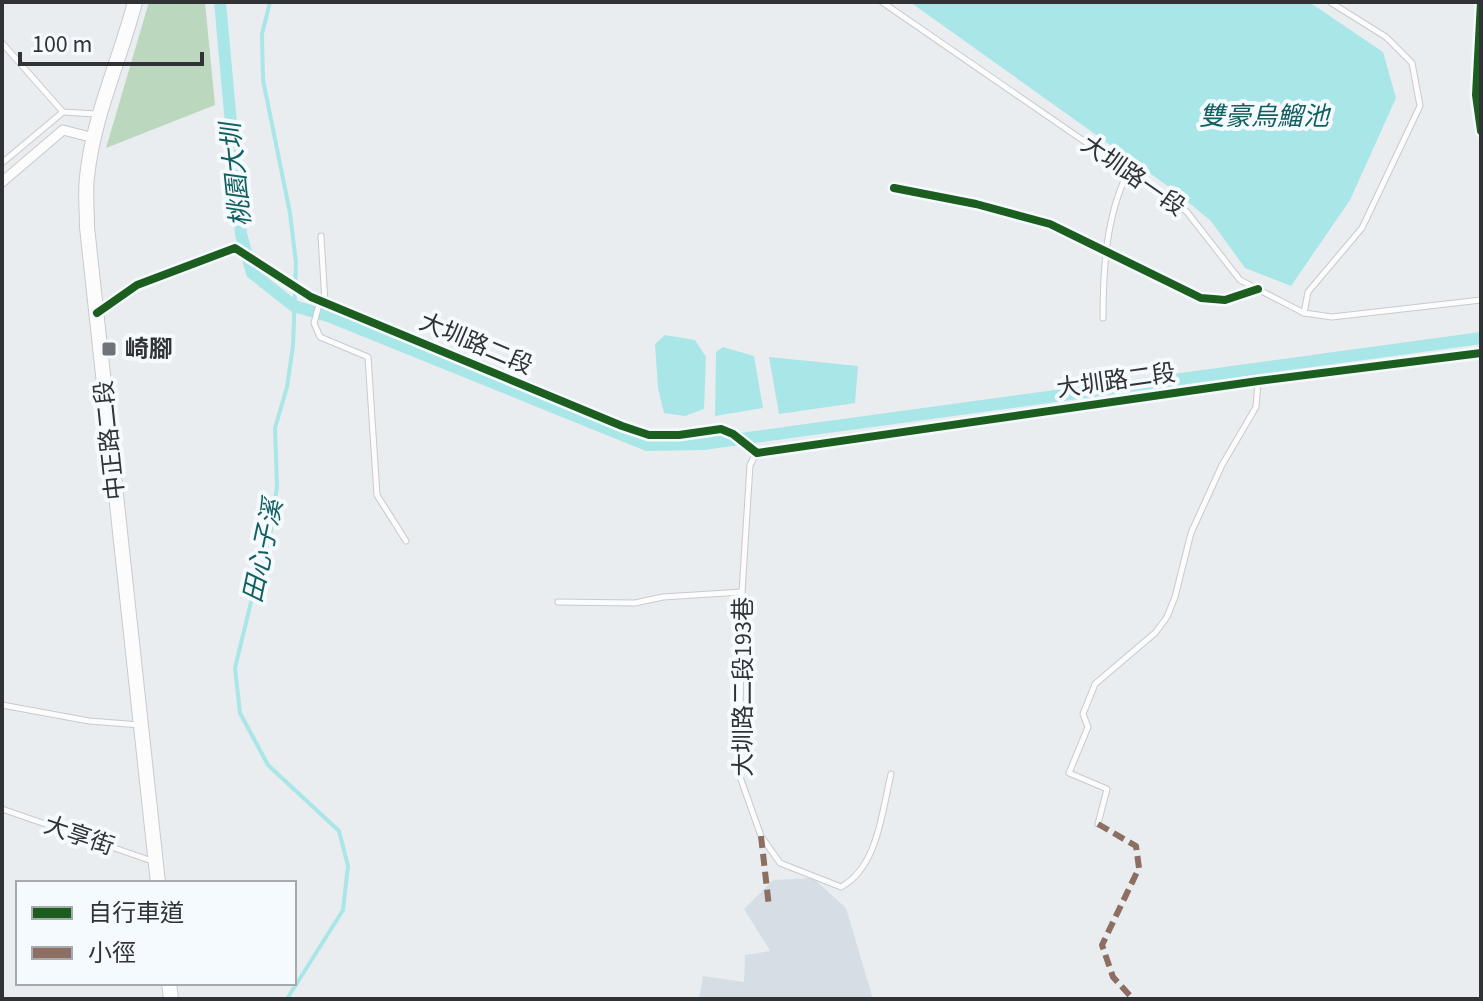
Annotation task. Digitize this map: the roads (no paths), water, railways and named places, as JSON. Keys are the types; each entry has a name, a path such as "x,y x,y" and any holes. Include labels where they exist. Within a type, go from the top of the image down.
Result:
{"main road":[{"name":"中正路二段","path":"135,2 94,138 86,179 87,227 158,881"}],"street":[{"path":"1481,2 1476,95 1481,131"},
{"path":"2,182 63,130 94,138"},
{"path":"894,188 976,204 1050,224 1201,298 1225,300 1258,289"},
{"name":"大圳路二段","path":"97,313 137,285 235,248 319,301 622,426 649,435 679,435 721,429 733,434 757,453 1258,381 1481,353"}],"lane":[{"name":"大圳路一段","path":"882,2 1187,212 1240,280 1304,313 1332,317 1481,300"},
{"path":"1304,313 1308,292 1362,228 1420,106 1412,63 1386,37 1330,2"},
{"path":"2,43 63,112"},
{"path":"2,163 63,112 101,114"},
{"path":"1103,318 1103,264 1121,185 1128,172"},
{"path":"321,236 319,301 314,321 320,337 368,357 377,495 406,541"},
{"path":"1098,824 1107,789 1069,773 1088,727 1083,714 1095,684 1155,633 1167,617 1191,533 1222,465 1256,407 1258,381"},
{"name":"大圳路二段193巷","path":"757,453 750,465 742,592 739,774 761,836 780,863 841,887 851,882 864,868 875,839 891,774"},
{"path":"558,602 635,603 663,597 742,592"},
{"path":"2,705 89,721 141,725"},
{"name":"大享街","path":"2,809 156,862"}],"water":[{"name":"雙豪烏鰡池","path":"910,2 1309,2 1383,52 1396,98 1350,200 1291,286 1245,268 1211,221 1172,189"},
{"path":"665,335 695,340 706,357 704,409 685,416 664,413 658,388 655,344"},
{"path":"723,347 754,356 763,408 715,416 716,352"},
{"path":"769,357 858,366 855,403 779,414"}],"waterway":[{"name":"桃園大圳","path":"220,2 241,234 252,273 294,306 328,316 647,445 703,444 1481,338"},
{"name":"田心子溪","path":"270,2 262,34 263,80 290,213 296,263 293,346 287,387 275,428 277,487 269,543 235,668 240,713 268,765 339,831 348,866 343,910 296,985"},
{"name":"田心子溪","path":"287,999 296,985"}],"place":[{"name":"崎腳","path":"109,349"}]}
